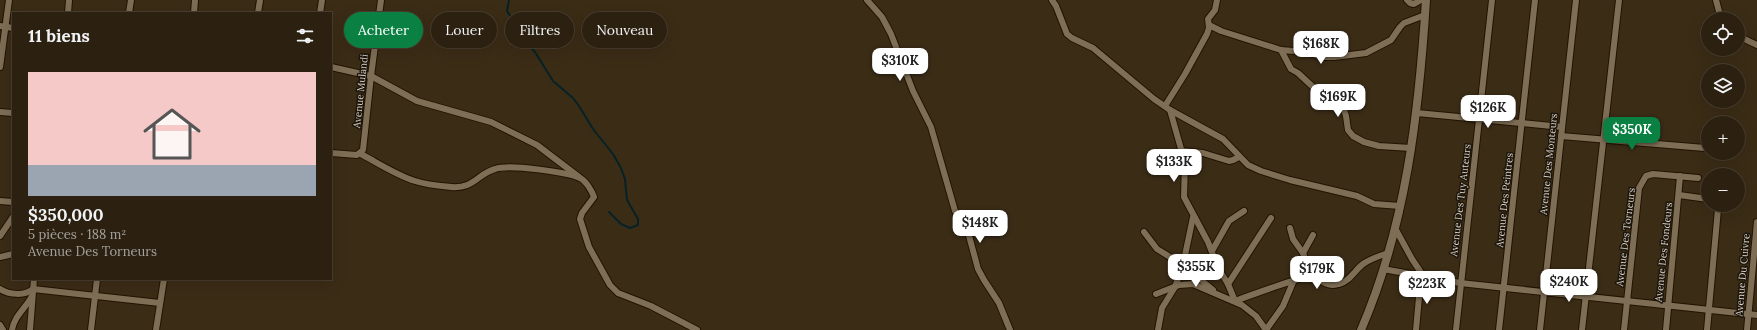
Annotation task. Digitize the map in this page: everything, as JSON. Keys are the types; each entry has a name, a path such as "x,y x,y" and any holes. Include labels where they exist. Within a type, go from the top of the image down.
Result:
{"street":[{"path":"0,67 3,26 8,0"},
{"path":"68,12 70,0"},
{"path":"129,12 131,0"},
{"path":"194,12 195,0"},
{"path":"258,12 260,0"},
{"path":"320,12 322,0"},
{"name":"Avenue Mulandi","path":"360,154 365,144 371,76 381,0"},
{"path":"867,0 888,28 913,91 931,127 955,211 968,232 978,269 999,303 1007,329"},
{"path":"1052,0 1056,6 1067,34 1093,48 1154,99 1170,110 1223,139 1238,157 1253,168 1290,180 1357,196 1378,205 1400,206"},
{"path":"1165,106 1209,31 1208,19 1215,10 1217,0"},
{"path":"1407,0 1410,4 1414,4 1421,0"},
{"path":"1361,330 1384,269 1400,206 1417,113 1426,0"},
{"name":"Avenue Des Tuy Auteurs","path":"1456,330 1492,0"},
{"name":"Avenue Des Peintres","path":"1499,330 1505,288 1534,0"},
{"name":"Avenue Des Monteurs","path":"1540,330 1576,0"},
{"path":"1582,330 1618,0"},
{"path":"1716,0 1720,12"},
{"path":"1209,25 1221,31 1282,50 1306,52 1322,57 1334,57 1366,53 1391,40 1404,23 1425,15"},
{"path":"1745,39 1757,45"},
{"path":"1282,50 1291,69 1298,73 1312,87 1322,92 1344,110 1348,130 1353,136 1364,142 1379,146 1411,148"},
{"path":"332,67 371,76 417,101 491,122 537,145 581,178 591,190 594,197 580,219 589,247 610,285 618,293 651,306 697,330"},
{"path":"1170,110 1184,163 1184,198 1212,251 1218,268 1228,284 1235,301"},
{"path":"0,112 12,113"},
{"path":"1417,113 1562,127"},
{"path":"1561,136 1701,148"},
{"path":"1182,151 1203,153 1229,161 1238,157"},
{"path":"332,153 352,155 360,154 414,181 451,187 468,186 483,175 494,169 502,167 566,174 581,178"},
{"name":"Avenue Des Torneurs","path":"1624,330 1639,188 1644,179 1649,175 1698,178"},
{"name":"Avenue Des Fondeurs","path":"1666,330 1680,176"},
{"path":"1678,195 1701,199"},
{"path":"0,201 12,202"},
{"path":"1212,251 1229,222 1234,216 1241,214 1244,211"},
{"path":"1707,330 1718,212"},
{"path":"1158,330 1162,308 1175,287 1183,265 1190,239 1193,215"},
{"path":"0,236 7,228 12,218"},
{"path":"1228,284 1271,218"},
{"name":"Avenue Du Cuivre","path":"1747,330 1757,222"},
{"path":"1290,228 1294,242 1303,253 1311,276"},
{"path":"1395,228 1424,277 1419,297 1416,330"},
{"path":"1144,232 1157,249 1183,265 1197,278 1221,296"},
{"path":"1303,253 1313,234"},
{"path":"1235,301 1303,277 1311,276 1329,285 1341,284 1363,264 1377,256 1388,253"},
{"path":"0,257 12,254"},
{"path":"1384,269 1460,283 1757,315"},
{"path":"30,330 34,280"},
{"path":"91,330 97,280"},
{"path":"156,330 164,280"},
{"path":"1156,294 1179,285 1192,284 1235,301 1249,310 1266,330 1283,306 1294,280"},
{"path":"0,289 6,293 27,293 33,291 160,303"},
{"path":"12,330 15,319 27,306 33,291"},
{"path":"0,325 3,330"}],"waterway":[{"path":"509,0 507,11 521,30 526,42 535,52 553,81 573,98 593,129 613,154 625,179 627,200 638,219 638,225 630,228 621,224 609,212"}]}
